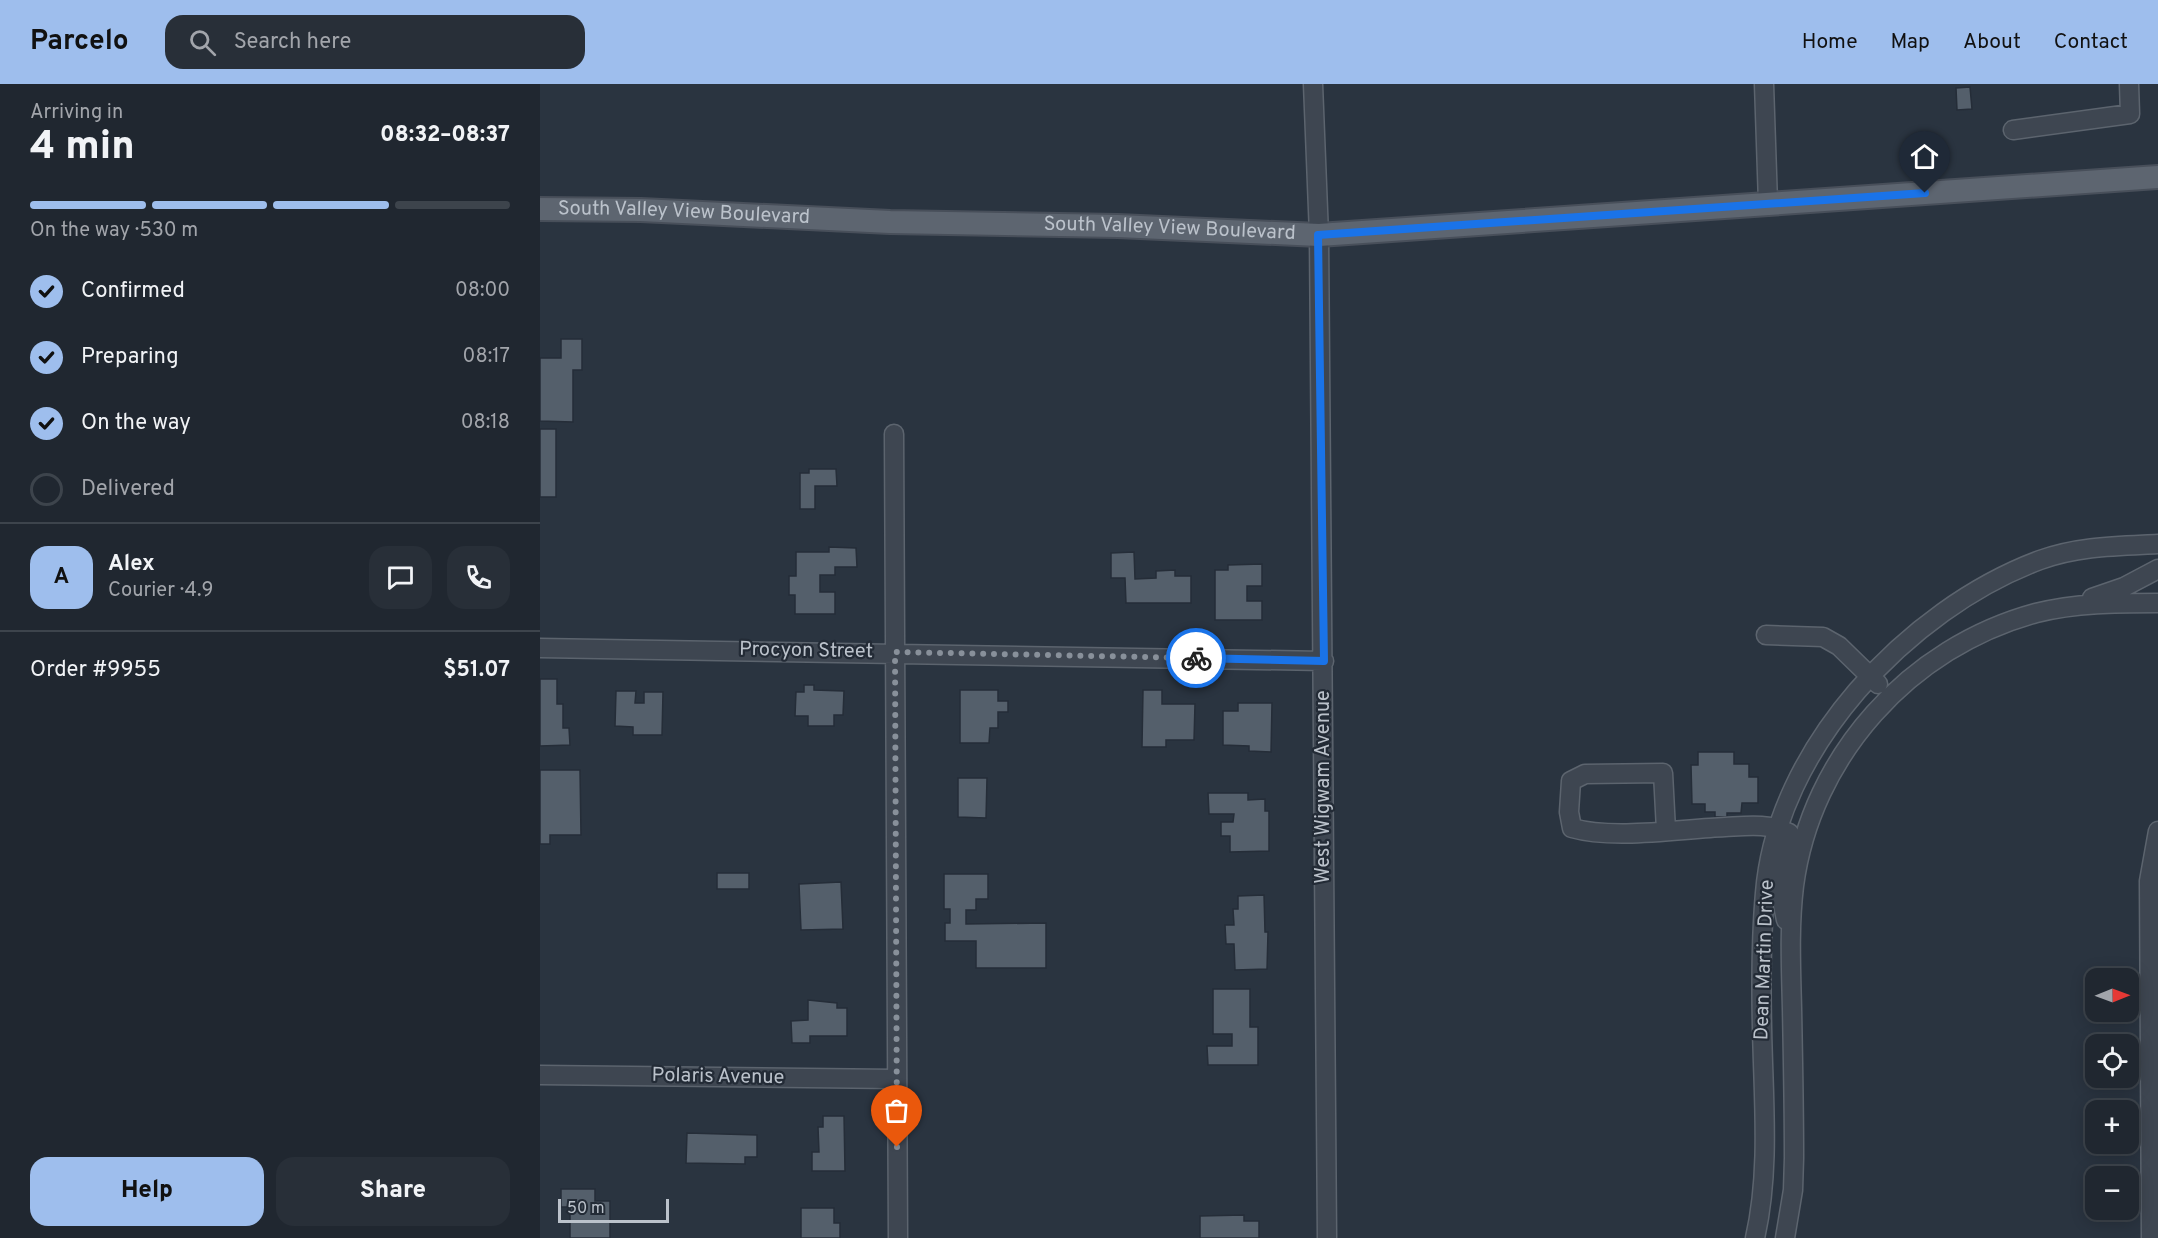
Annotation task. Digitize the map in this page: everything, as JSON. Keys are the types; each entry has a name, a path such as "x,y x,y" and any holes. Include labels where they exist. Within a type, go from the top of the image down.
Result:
{"main road":[{"name":"South Valley View Boulevard","path":"540,209 641,210 890,222 1118,226 1318,235 2158,177"}],"street":[{"name":"West Wigwam Avenue","path":"1313,84 1318,235 1324,661 1327,1238"},
{"path":"1764,84 1768,203"},
{"path":"2013,130 2130,114 2129,84"},
{"path":"894,434 898,1238"},
{"name":"Dean Martin Drive","path":"1755,1238 1763,1180 1765,1129 1763,984 1765,891 1778,829 1790,795 1825,732 1870,678 1946,609 2002,576 2042,560 2079,550 2158,544"},
{"path":"2068,607 2124,587 2158,569"},
{"name":"Dean Martin Drive","path":"1785,1238 1793,1190 1794,1158 1791,939 1795,884 1809,824 1837,761 1890,695 1917,672 1983,633 2035,614 2068,607 2158,603"},
{"path":"1766,635 1822,638 1839,646 1890,695"},
{"name":"Procyon Street","path":"540,648 895,652 1324,661"},
{"path":"1666,830 1663,773 1585,774 1571,781 1569,812 1572,828 1592,833 1666,830 1757,825 1789,833 1790,839 1780,890 1791,939"},
{"path":"2151,1238 2154,1170 2154,953 2150,881 2158,831"},
{"path":"1763,984 1792,984"},
{"name":"Polaris Avenue","path":"540,1075 896,1079"}],"building":[{"path":"1970,87 1972,109 1957,110 1956,88"},
{"path":"561,339 582,339 582,370 573,370 573,422 540,421 540,358 561,358"},
{"path":"540,429 556,429 556,497 540,497"},
{"path":"809,469 836,469 837,486 815,486 815,509 800,509 800,473 809,473"},
{"path":"829,547 856,548 857,567 835,567 835,575 820,575 820,592 835,592 835,614 795,614 795,595 789,595 789,576 796,576 796,552 829,552"},
{"path":"1134,552 1135,579 1156,578 1156,571 1175,570 1175,576 1191,576 1191,603 1126,603 1125,578 1111,578 1111,553"},
{"path":"1262,564 1262,586 1247,586 1247,601 1262,601 1262,620 1215,620 1215,570 1228,570 1228,565"},
{"path":"540,679 557,679 557,704 563,704 563,728 569,728 570,745 540,746"},
{"path":"804,685 814,685 814,690 844,691 843,715 834,715 834,726 808,726 808,716 795,716 796,692 804,692"},
{"path":"960,690 998,690 998,701 1008,701 1008,712 998,712 998,728 990,728 989,743 960,743"},
{"path":"1143,690 1162,690 1162,704 1195,704 1194,740 1166,740 1166,747 1142,747"},
{"path":"616,691 636,691 635,703 644,703 644,692 663,692 662,735 633,735 633,727 615,726"},
{"path":"1238,703 1272,703 1271,752 1249,751 1249,746 1223,745 1223,711 1238,711"},
{"path":"1698,752 1734,752 1734,764 1749,764 1749,777 1758,777 1758,803 1742,803 1741,813 1727,813 1727,817 1715,817 1715,812 1705,812 1705,804 1692,804 1691,765 1698,765"},
{"path":"540,770 580,770 581,835 550,835 550,844 540,844"},
{"path":"958,778 987,778 986,818 958,817"},
{"path":"1208,793 1248,793 1248,800 1265,799 1265,811 1269,811 1269,851 1230,852 1230,836 1221,836 1221,822 1233,822 1234,814 1209,814"},
{"path":"717,873 749,873 749,889 717,889"},
{"path":"944,874 988,874 988,899 976,899 976,910 966,910 966,924 1046,923 1046,968 976,968 976,941 945,941 945,923 950,923 950,909 944,909"},
{"path":"841,882 843,929 801,930 799,884"},
{"path":"1264,895 1265,932 1268,932 1267,969 1235,970 1234,944 1226,944 1225,925 1234,925 1233,909 1238,909 1238,896"},
{"path":"1213,989 1250,989 1250,1027 1258,1027 1258,1065 1208,1065 1207,1046 1232,1046 1232,1034 1213,1034"},
{"path":"808,1000 837,1003 837,1008 847,1008 847,1036 810,1036 810,1043 792,1043 791,1021 808,1020"},
{"path":"823,1116 844,1116 845,1171 812,1171 812,1152 819,1152 818,1127 823,1127"},
{"path":"687,1133 757,1135 757,1157 745,1157 745,1164 686,1163"},
{"path":"561,1189 595,1189 595,1201 610,1201 610,1238 570,1238 570,1207 561,1207"},
{"path":"801,1208 834,1208 834,1223 840,1223 840,1238 801,1238"},
{"path":"1244,1215 1244,1221 1259,1221 1259,1238 1200,1238 1200,1216"}],"way so far":[{"path":"897,1147 895,652 1196,658"}],"route":[{"path":"1196,658 1324,661 1318,235 1925,193"}]}
